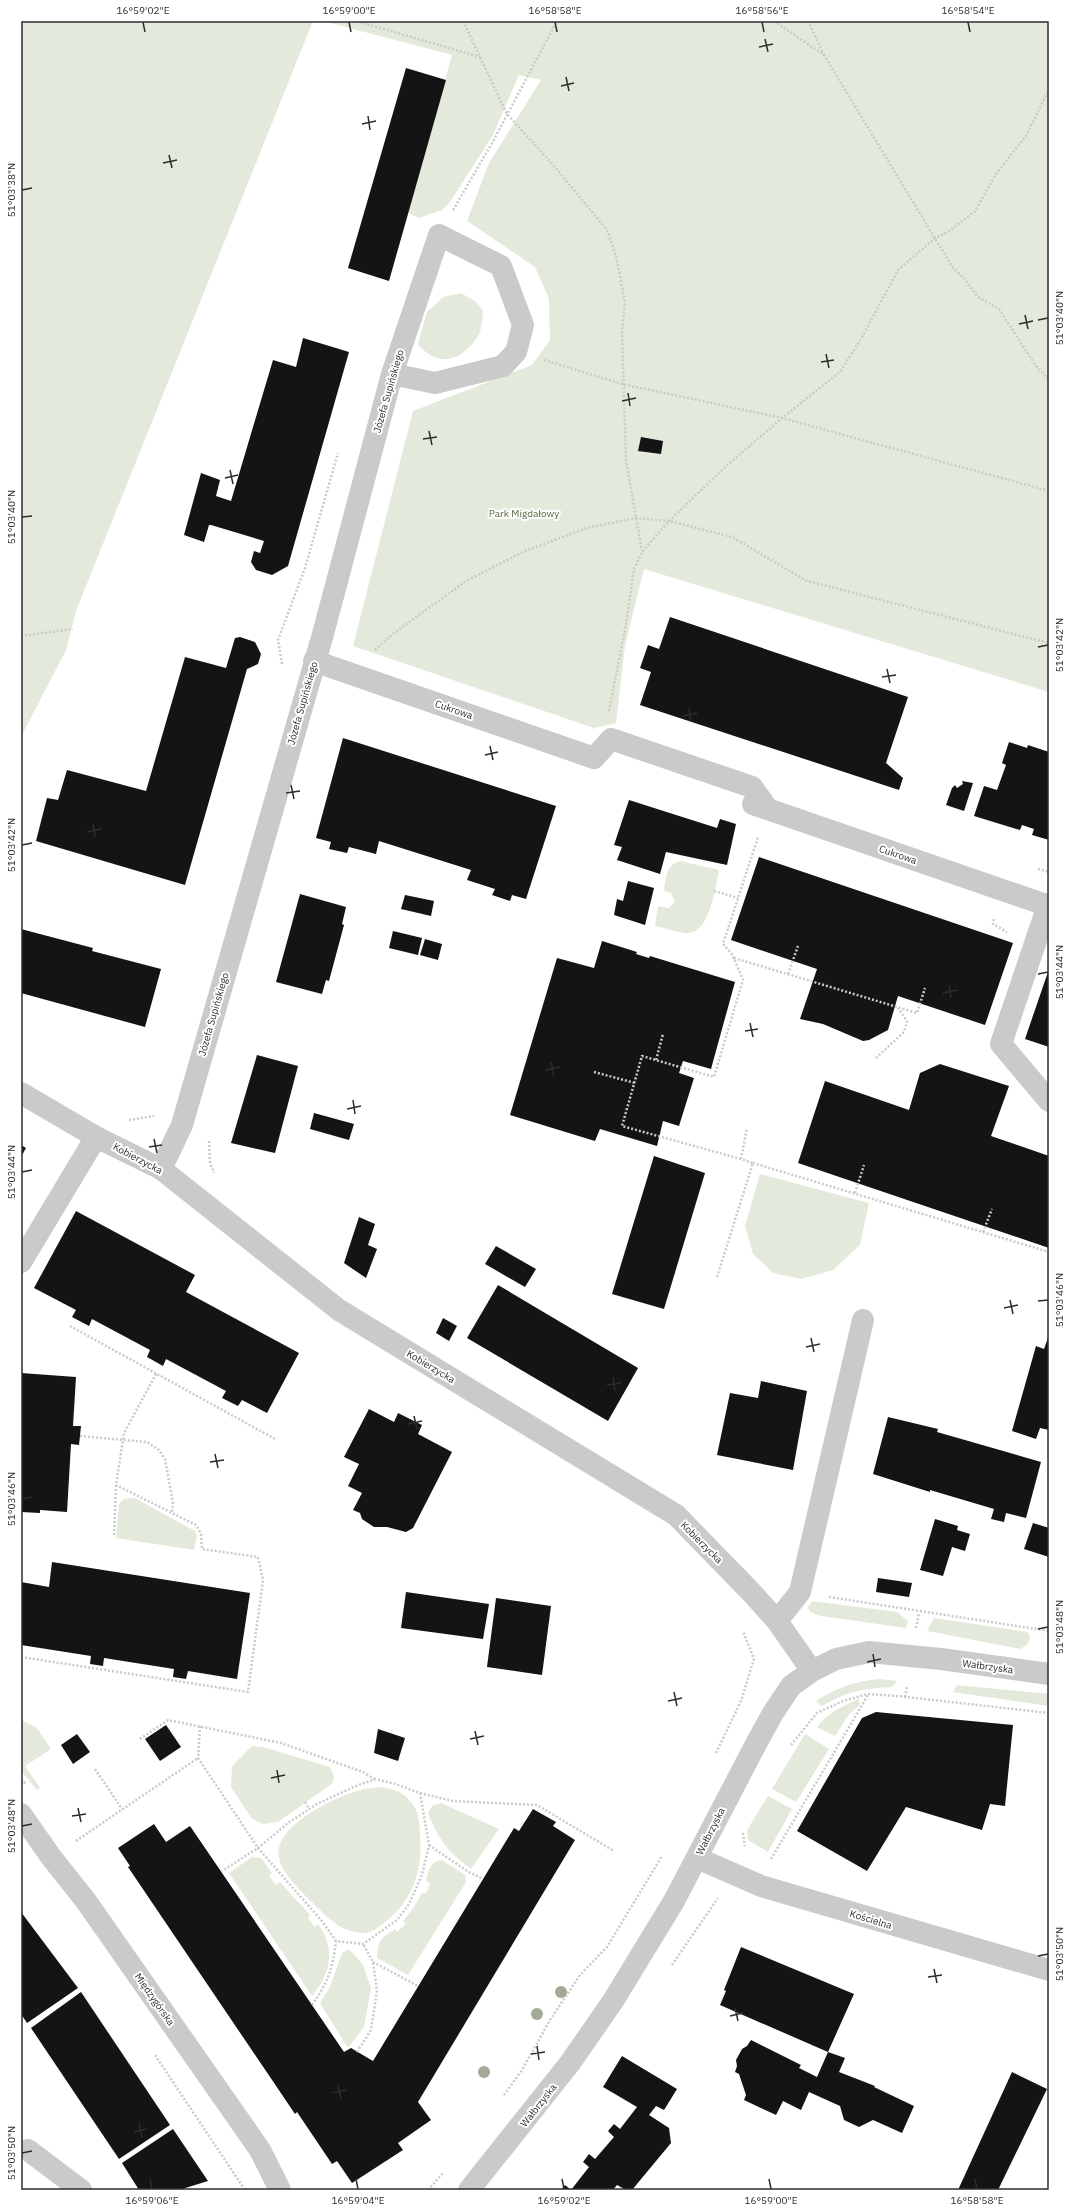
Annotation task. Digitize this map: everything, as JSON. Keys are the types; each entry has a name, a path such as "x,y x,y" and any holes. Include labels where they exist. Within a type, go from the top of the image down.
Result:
{"street":[{"path":"392,374 435,383 503,366 516,352 523,325 501,266 439,235"},
{"name":"Józefa Supińskiego","path":"161,1169 182,1125 323,634 392,374 439,235"},
{"name":"Cukrowa","path":"314,662 594,758 611,739 752,787 757,806 1048,905"},
{"path":"1048,905 1001,1044 1049,1101"},
{"name":"Kobierzycka","path":"21,1093 96,1137 161,1169 339,1310 676,1515 751,1592 777,1622 812,1671"},
{"path":"21,1262 96,1137"},
{"path":"777,1622 800,1592 863,1320"},
{"name":"Wałbrzyska","path":"469,2190 545,2096 613,2001 670,1907 773,1713 791,1686 812,1671 836,1659 869,1652 941,1659 1049,1674"},
{"name":"Międzygórska","path":"21,1814 51,1857 86,1901 260,2150 280,2190"},
{"name":"Kościelna","path":"697,1858 761,1886 1049,1970"},
{"path":"28,2150 81,2190"}],"path":[{"path":"356,21 480,57"},
{"path":"463,21 507,114 554,166 607,230 616,256 625,302 622,331 622,384 626,461 642,552"},
{"path":"439,235 463,189 491,145 557,21"},
{"path":"774,21 824,55"},
{"path":"808,21 824,55 934,239 953,268 964,278 978,297 999,309 1036,366 1049,380"},
{"path":"609,716 609,704 626,624 634,569 642,552 669,520 723,469 782,418 840,372 861,340 898,270 934,239 949,231 975,211 996,174 1026,136 1048,95 1049,89"},
{"path":"516,352 622,384 782,418 1049,491"},
{"path":"372,653 394,634 466,581 525,551 587,528 635,518 669,520 732,537 807,581 1049,643"},
{"path":"280,635 290,607"},
{"path":"21,636 73,629"},
{"path":"757,806 738,898 723,944 734,958 743,980 714,1077 642,1056 622,1126 741,1159 1049,1252"},
{"path":"714,891 738,898"},
{"path":"788,974 798,946"},
{"path":"734,958 917,1013 925,988"},
{"path":"876,1058 904,1032 907,1021 898,1007"},
{"path":"656,1060 663,1034"},
{"path":"594,1072 635,1083"},
{"path":"741,1159 747,1128"},
{"path":"210,1133 209,1156 216,1175"},
{"path":"717,1277 753,1163"},
{"path":"855,1193 864,1165"},
{"path":"983,1232 992,1209"},
{"path":"70,1326 275,1439"},
{"path":"114,1536 116,1485 124,1433 156,1374"},
{"path":"80,1436 147,1442 159,1450 165,1459 173,1503 172,1513"},
{"path":"21,1657 248,1692 262,1580 258,1557 202,1549 201,1534 196,1525 116,1485"},
{"path":"800,1592 919,1613 1049,1632"},
{"path":"915,1634 919,1613"},
{"path":"718,1758 714,1756 741,1701 754,1659 743,1631"},
{"path":"817,1713 843,1700 868,1694 1049,1713"},
{"path":"769,1861 852,1719 863,1707 868,1694"},
{"path":"140,1739 168,1720 281,1743 362,1772 375,1779 395,1784 420,1794 453,1800 537,1805 614,1851"},
{"path":"200,1726 198,1758 258,1848 321,1920 336,1941 333,1965 324,1988 312,2005"},
{"path":"51,1857 198,1758"},
{"path":"95,1769 122,1810"},
{"path":"222,1871 258,1848 288,1822 309,1809 356,1786 375,1779"},
{"path":"336,1941 363,1944 397,1920 409,1904 422,1875 429,1844 420,1794"},
{"path":"305,1802 309,1809"},
{"path":"429,1844 467,1871 483,1879"},
{"path":"499,2102 522,2070 550,2020 576,1982 607,1947 663,1854"},
{"path":"357,2052 371,2030 377,1991 373,1962 363,1944"},
{"path":"373,1962 418,1986"},
{"path":"151,2050 244,2190"},
{"path":"428,2190 445,2170"}],"green space":[{"path":"21,21 313,21 76,611 66,650 21,737"},
{"name":"Park Migdałowy","path":"323,21 1049,21 1049,692 644,569 625,646 616,723 594,728 353,646 413,411 532,365 550,340 549,299 535,267 467,221 489,163 541,80 519,75 493,135 450,202 442,210 419,218 408,213 452,55"},
{"path":"461,293 475,301 483,311 478,336 472,345 457,356 450,359 434,357 418,344 427,312 443,297"},
{"path":"680,861 719,870 713,899 706,919 700,927 693,932 678,932 655,926 658,906 669,908 675,902 671,893 664,891 666,876 669,869 672,865"},
{"path":"760,1174 869,1203 860,1245 833,1270 801,1279 773,1273 753,1254 745,1226"},
{"path":"135,1498 195,1531 197,1536 194,1550 116,1538 119,1504 124,1499"},
{"path":"812,1601 897,1612 908,1621 906,1628 821,1616 810,1612 808,1607"},
{"path":"934,1618 1028,1632 1030,1637 1028,1644 1020,1649 927,1631"},
{"path":"879,1679 897,1681 892,1687 873,1688 847,1694 822,1706 816,1701 831,1692 846,1686 862,1681"},
{"path":"957,1685 1049,1694 1049,1706 953,1692"},
{"path":"859,1699 860,1705 850,1713 835,1736 817,1727 831,1713"},
{"path":"21,1720 37,1728 51,1749 25,1766 40,1788 37,1790 21,1771"},
{"path":"805,1734 829,1749 796,1802 772,1789"},
{"path":"252,1746 263,1747 330,1767 334,1776 333,1783 278,1822 263,1824 252,1819 231,1787 232,1766"},
{"path":"383,1787 397,1791 406,1797 415,1807 420,1825 421,1847 418,1871 410,1893 395,1913 373,1931 364,1933 350,1931 333,1922 307,1898 289,1878 281,1865 279,1858 280,1846 286,1834 296,1823 310,1813 340,1797 354,1792"},
{"path":"768,1796 792,1809 768,1852 748,1840 747,1830"},
{"path":"441,1803 499,1829 471,1869 450,1851 436,1831 428,1813 432,1806"},
{"path":"252,1857 261,1858 272,1873 269,1875 276,1885 280,1882 310,1915 308,1918 315,1927 318,1924 324,1933 329,1952 329,1961 323,1979 312,1996 229,1873"},
{"path":"442,1860 465,1875 466,1882 408,1975 377,1958 378,1947 381,1940 386,1935 395,1929 397,1932 406,1924 403,1921 414,1907 422,1893 426,1893 430,1883 426,1881 432,1864"},
{"path":"349,1949 363,1965 371,1988 364,2027 348,2048 320,2003 330,1987 342,1953"}],"building":[{"path":"406,68 446,80 389,281 348,268"},
{"path":"303,338 349,352 288,566 272,575 256,570 251,562 254,551 260,553 264,541 211,525 209,525 204,542 184,535 201,473 220,480 216,496 231,501 273,360 296,367"},
{"path":"641,437 663,441 661,454 638,451"},
{"path":"670,617 908,697 886,763 903,778 899,790 640,705 651,672 640,668 648,645 659,649"},
{"path":"240,637 255,642 261,654 258,664 247,669 185,885 36,841 47,798 58,800 67,770 146,791 185,657 226,668 235,638"},
{"path":"343,738 556,806 526,899 512,895 510,901 492,895 495,889 467,880 471,870 379,841 376,854 349,847 347,853 329,849 331,842 316,838"},
{"path":"1009,742 1027,748 1028,745 1049,752 1049,840 1032,835 1034,829 1022,825 1020,830 974,816 984,786 997,790 1006,765 1002,763"},
{"path":"962,781 973,783 964,811 946,805 952,788 955,785 957,788 963,784"},
{"path":"629,800 717,828 720,819 736,824 727,865 666,852 660,874 617,860 622,847 614,845"},
{"path":"759,857 1013,943 985,1025 898,996 888,1030 869,1040 863,1041 823,1024 800,1019 817,969 731,940"},
{"path":"628,881 654,888 645,925 614,915 617,899 623,901"},
{"path":"300,894 346,907 342,924 344,925 329,981 326,980 322,994 276,982"},
{"path":"405,895 434,901 431,916 401,909"},
{"path":"21,929 93,948 92,951 161,969 145,1027 21,993"},
{"path":"393,931 422,938 418,955 389,948"},
{"path":"425,939 442,944 438,960 420,955"},
{"path":"602,941 637,952 636,954 649,958 650,956 735,982 711,1069 683,1061 679,1073 694,1078 679,1126 663,1121 657,1146 600,1129 595,1141 510,1115 557,958 594,968"},
{"path":"1049,969 1049,1047 1025,1039"},
{"path":"257,1055 298,1066 275,1153 231,1143"},
{"path":"940,1064 1009,1086 991,1136 1049,1156 1049,1248 798,1163 825,1081 909,1110 920,1073"},
{"path":"314,1113 354,1124 349,1140 310,1129"},
{"path":"21,1145 26,1148 21,1157"},
{"path":"654,1156 705,1173 664,1309 612,1294"},
{"path":"76,1211 195,1275 186,1292 299,1353 267,1413 242,1400 238,1406 222,1398 226,1391 166,1359 163,1366 147,1357 150,1350 92,1319 89,1326 72,1317 76,1310 34,1288"},
{"path":"359,1217 375,1224 368,1245 377,1249 366,1278 344,1263"},
{"path":"496,1246 536,1269 525,1287 485,1264"},
{"path":"498,1285 638,1368 608,1421 467,1338"},
{"path":"443,1318 457,1326 449,1341 436,1333"},
{"path":"1049,1335 1049,1430 1040,1428 1036,1439 1012,1431 1036,1346 1044,1349"},
{"path":"21,1373 76,1377 73,1426 81,1426 79,1445 71,1444 67,1512 40,1510 40,1513 21,1512"},
{"path":"761,1381 807,1391 793,1470 717,1455 730,1393 758,1398"},
{"path":"369,1409 394,1422 398,1413 422,1425 418,1434 452,1452 413,1528 406,1532 387,1527 374,1527 362,1519 360,1513 353,1510 362,1493 348,1486 359,1464 344,1457"},
{"path":"888,1417 938,1429 937,1432 1041,1462 1026,1518 1006,1513 1004,1522 991,1519 994,1509 930,1490 930,1492 873,1474"},
{"path":"935,1519 958,1526 957,1530 970,1534 965,1551 952,1547 943,1576 920,1570"},
{"path":"1033,1523 1049,1528 1049,1557 1024,1549"},
{"path":"52,1562 250,1593 237,1679 188,1671 186,1679 173,1677 174,1669 104,1658 103,1666 90,1664 91,1656 21,1645 21,1582 49,1587"},
{"path":"878,1578 912,1583 909,1597 876,1592"},
{"path":"406,1592 489,1604 483,1639 401,1628"},
{"path":"496,1598 551,1606 542,1675 487,1667"},
{"path":"876,1712 1013,1725 1005,1806 990,1804 982,1830 906,1807 867,1871 797,1831 862,1718"},
{"path":"166,1725 181,1747 160,1761 145,1739"},
{"path":"378,1729 405,1738 398,1761 374,1753"},
{"path":"77,1734 90,1752 73,1764 61,1745"},
{"path":"533,1809 556,1822 553,1826 575,1840 418,2102 431,2120 398,2143 403,2150 352,2183 337,2161 332,2164 297,2112 295,2114 128,1867 130,1866 118,1848 154,1824 166,1842 190,1826 344,2052 351,2048 373,2061 514,1828 519,1831"},
{"path":"21,1912 78,1988 27,2023 21,2014"},
{"path":"741,1947 854,1994 828,2052 720,2005 726,1991 724,1990"},
{"path":"81,1992 170,2125 119,2159 31,2028"},
{"path":"751,2040 801,2065 799,2068 817,2077 828,2052 845,2058 839,2072 875,2086 874,2087 914,2106 902,2133 873,2120 859,2127 844,2120 840,2106 809,2092 801,2110 783,2101 776,2115 744,2100 746,2095 739,2074 735,2072 737,2066 736,2060 742,2049 747,2046"},
{"path":"622,2056 677,2089 664,2110 656,2106 649,2115 669,2128 671,2143 632,2190 626,2190 617,2185 613,2190 571,2190 589,2167 583,2162 589,2154 595,2159 614,2137 608,2131 614,2124 620,2129 637,2107 603,2087"},
{"path":"1012,2072 1047,2089 998,2190 958,2190"},
{"path":"173,2129 208,2181 179,2190 139,2190 122,2163"},
{"path":"565,2185 571,2190 561,2190"}]}
